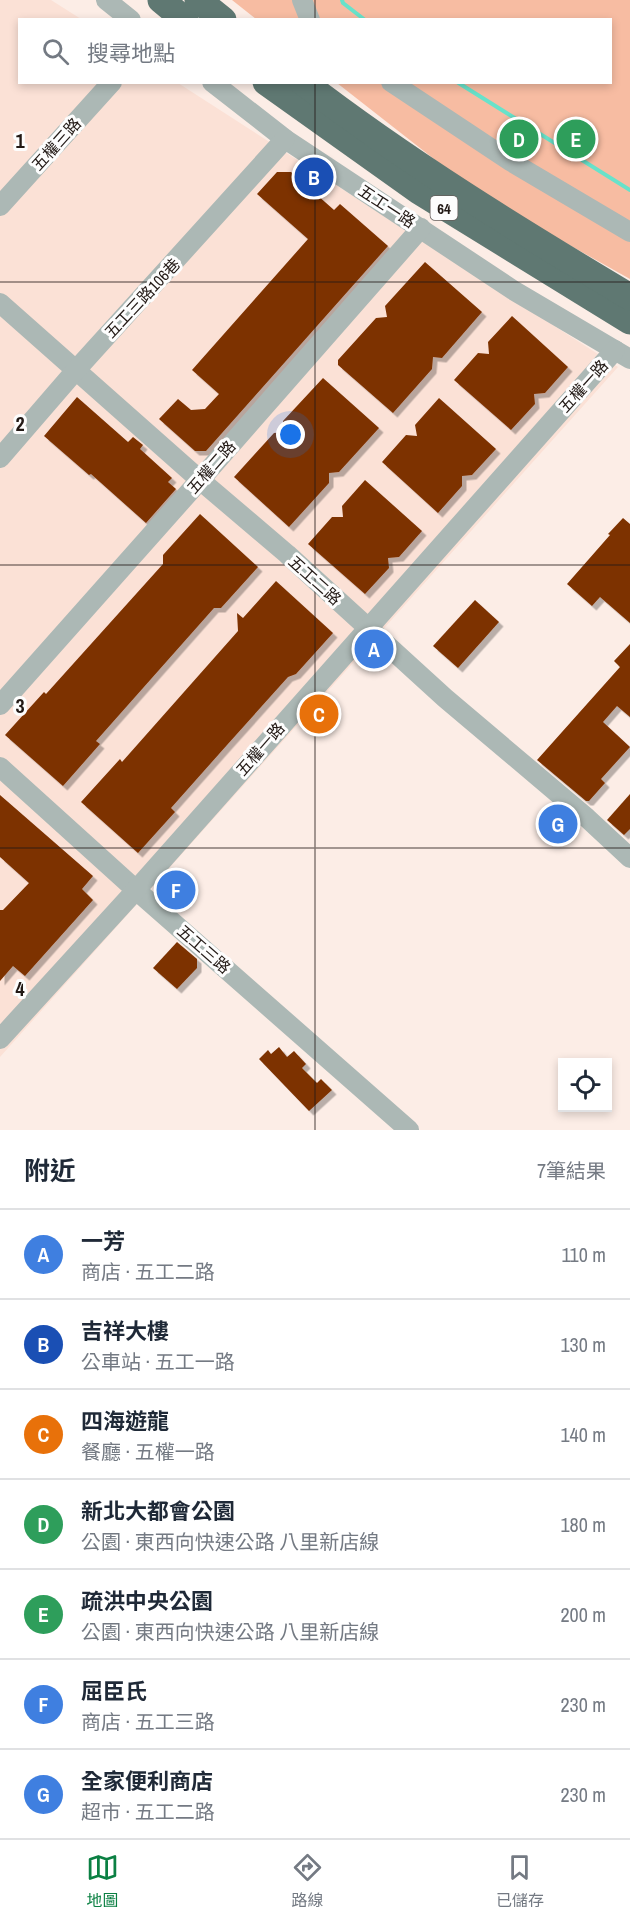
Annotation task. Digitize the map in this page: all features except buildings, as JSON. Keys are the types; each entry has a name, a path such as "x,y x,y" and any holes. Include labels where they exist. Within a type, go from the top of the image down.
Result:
{"highway":[{"path":"161,0 183,18"},
{"path":"198,0 220,18"},
{"name":"64","path":"269,84 419,191 630,321"},
{"name":"64","path":"306,84 436,178 630,297"}],"street":[{"path":"106,0 128,18"},
{"path":"302,0 309,18"},
{"name":"五權三路","path":"0,206 110,84"},
{"name":"五工一路","path":"215,84 285,139 513,290 622,355"},
{"path":"395,84 510,161 630,232"},
{"name":"五工三路106巷","path":"0,458 76,370 285,139"},
{"name":"五權二路","path":"0,705 421,228"},
{"name":"五工二路","path":"0,303 287,554 445,698 587,818 630,858"},
{"name":"五權一路","path":"0,1039 136,890 367,628 622,355"},
{"name":"五工三路","path":"0,767 409,1130"}],"shaded area":[{"path":"0,0 51,0 79,18 18,18 18,84 180,84 618,367 0,1057"},
{"path":"232,0 630,0 630,279 480,195 338,84 612,84 612,18 255,18"}],"waterway":[{"path":"342,0 362,18"},
{"path":"460,84 630,190"}],"place":[{"name":"新北大都會公園","path":"519,139"},
{"name":"疏洪中央公園","path":"576,139"},
{"name":"吉祥大樓","path":"314,177"},
{"name":"一芳","path":"374,649"},
{"name":"四海遊龍","path":"319,714"},
{"name":"全家便利商店","path":"558,824"},
{"name":"屈臣氏","path":"176,890"}]}
